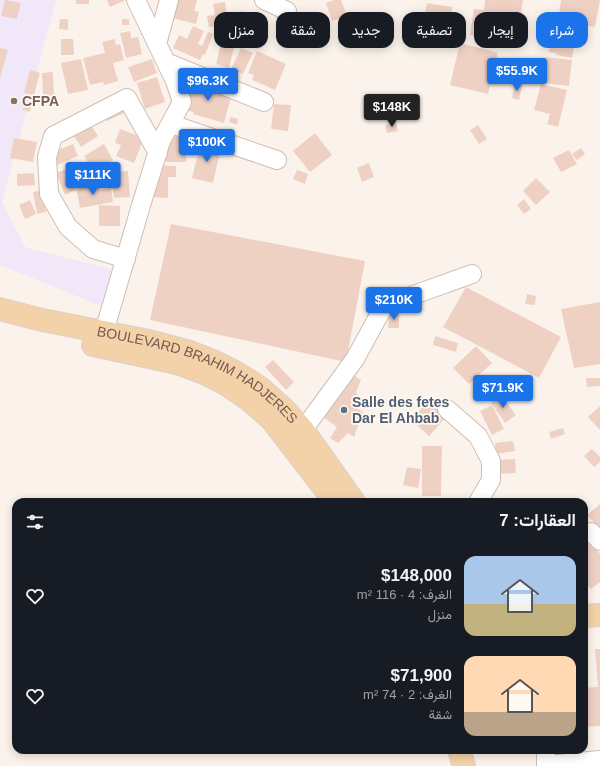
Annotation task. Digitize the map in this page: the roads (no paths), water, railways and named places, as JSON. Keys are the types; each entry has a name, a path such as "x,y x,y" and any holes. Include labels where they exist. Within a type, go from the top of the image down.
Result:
{"main road":[{"name":"BOULEVARD BRAHIM HADJERES","path":"0,309 42,320 149,341 187,351 215,362 237,373 259,387 284,409 303,430 351,498"},
{"path":"0,323 40,334 177,363 204,373 226,384 248,399 271,419 332,498"},
{"path":"588,616 600,615"},
{"path":"446,754 450,766"},
{"path":"460,754 464,766"}],"street":[{"path":"104,332 161,141 182,102 175,81 136,0"},
{"path":"157,44 168,0"},
{"path":"264,0 287,11"},
{"path":"166,62 264,102"},
{"path":"126,259 93,249 68,227 49,194 47,156 53,136 127,98 158,153"},
{"path":"171,124 277,160"},
{"path":"303,430 355,359 384,306 472,274"},
{"path":"447,409 478,436 491,461 491,480 480,498"},
{"path":"554,762 600,760"}],"place":[{"name":"CFPA","path":"14,101"},
{"name":"Salle des fetes Dar El Ahbab","path":"344,410"}]}
